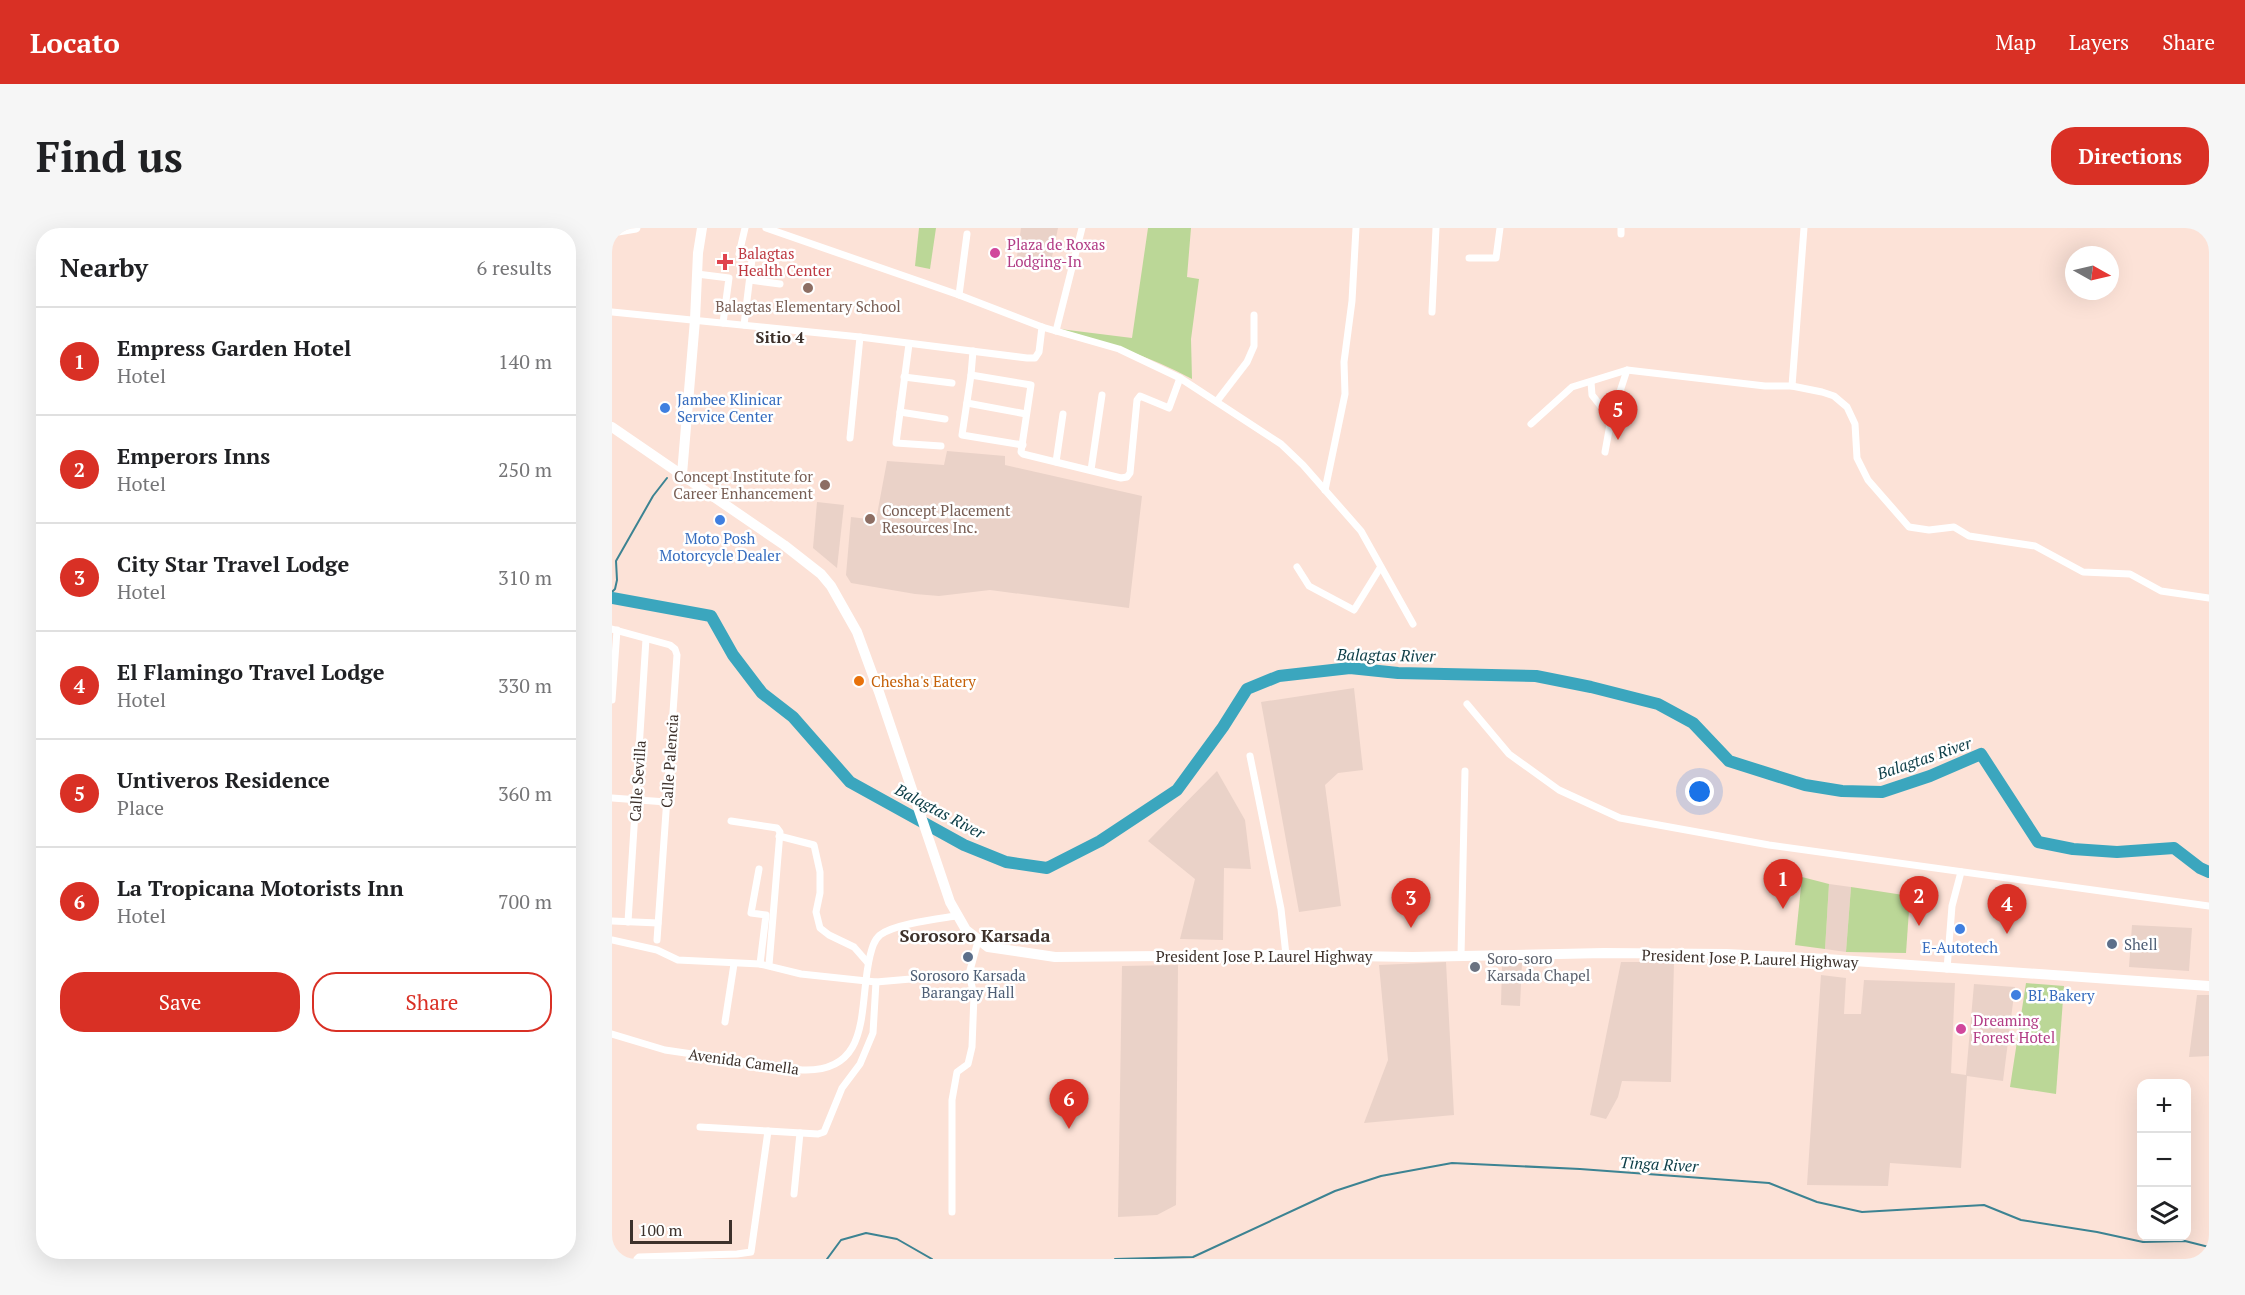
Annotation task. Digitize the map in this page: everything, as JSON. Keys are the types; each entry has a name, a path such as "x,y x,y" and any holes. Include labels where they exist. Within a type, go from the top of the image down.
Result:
{"main road":[{"path":"612,232 636,228"},
{"path":"682,474 702,228"},
{"name":"President Jose P. Laurel Highway","path":"612,429 682,474 808,563 831,586 857,632 956,916 966,930 988,947 1055,957 1716,954 1826,959 2209,986"}],"street":[{"path":"744,325 752,260 739,254 745,228"},
{"path":"766,228 959,295 1042,327 1119,349 1180,378 1218,401 1281,444 1303,465 1361,531 1413,624"},
{"path":"1056,331 1082,228"},
{"path":"1325,490 1345,394 1344,362 1352,301 1356,228"},
{"path":"1432,312 1436,228"},
{"path":"1469,258 1496,258 1500,228"},
{"path":"1792,386 1804,228"},
{"path":"959,295 967,234"},
{"path":"697,274 729,278 723,323"},
{"path":"750,280 780,284"},
{"path":"612,312 1035,358 1039,352 1042,327"},
{"path":"1218,401 1247,363 1254,346 1254,315"},
{"path":"850,438 860,338"},
{"path":"909,344 896,443 941,446"},
{"path":"973,351 962,435 1023,445"},
{"path":"1605,452 1611,419 1627,370"},
{"path":"1531,424 1572,387 1627,370 1765,386 1792,386 1834,396 1847,407 1855,424 1857,458 1868,480 1909,527 1929,530 1954,527 1970,536 2035,546 2082,572 2130,574 2161,591 2209,598"},
{"path":"971,375 1031,385 1021,452 1023,454 1121,478 1127,477 1130,472 1137,400 1140,396 1169,408 1180,378"},
{"path":"903,377 952,383"},
{"path":"1591,382 1592,394 1611,419"},
{"path":"1091,470 1102,395"},
{"path":"967,403 1026,414"},
{"path":"900,412 945,419"},
{"path":"1056,462 1063,414"},
{"path":"1297,567 1309,586 1354,609 1380,568"},
{"path":"612,700 614,630"},
{"name":"Calle Palencia","path":"614,630 670,645 675,649 677,656 657,940"},
{"name":"Calle Sevilla","path":"628,922 646,639"},
{"path":"1467,704 1509,754 1559,790 1620,818 1769,845 2209,906"},
{"path":"1250,756 1281,909 1286,955"},
{"path":"1461,956 1465,771"},
{"path":"612,798 666,802"},
{"path":"731,821 777,828 779,836 768,965"},
{"path":"779,836 814,845 820,872 820,893 816,912 820,928 854,947 868,963"},
{"path":"759,869 751,913 766,915 760,964"},
{"path":"1947,969 1952,906 1961,872"},
{"name":"Avenida Camella","path":"612,1034 665,1050 818,1071 849,1055 855,1045 859,1035 868,963 873,944 879,936 891,929 956,916"},
{"path":"612,921 658,923"},
{"path":"612,940 657,950 678,960 760,964 801,974 876,982 969,974"},
{"path":"952,1212 952,1100 957,1072 968,1065 972,1047 974,995 969,974 978,941"},
{"path":"725,1022 734,964"},
{"path":"700,1127 818,1134 824,1132 842,1089 860,1064 873,1033 876,982"},
{"path":"637,1259 639,1257 750,1255 768,1131"},
{"path":"794,1194 800,1133"}],"shaded area":[{"path":"1021,228 1058,228 1051,262 1017,256"},
{"path":"947,451 1005,456 1005,465 1142,496 1129,608 990,590 939,596 851,583 846,575 851,517 876,520 887,461 944,465"},
{"path":"817,502 844,505 837,568 813,548"},
{"path":"1354,688 1363,770 1338,773 1325,785 1341,906 1299,912 1261,702"},
{"path":"1217,771 1245,820 1251,869 1224,868 1223,940 1180,939 1195,879 1148,841"},
{"path":"1829,884 1851,887 1846,952 1825,949"},
{"path":"2132,925 2192,928 2189,971 2129,967"},
{"path":"1446,962 1454,1115 1364,1123 1388,1060 1379,965"},
{"path":"1621,962 1674,962 1671,1082 1622,1081 1618,1097 1606,1119 1590,1115"},
{"path":"1502,963 1522,963 1520,1006 1501,1005"},
{"path":"1178,965 1176,1205 1157,1215 1118,1217 1122,966"},
{"path":"1821,975 1846,978 1844,1014 1861,1014 1864,980 1955,983 1951,1073 1966,1075 1974,984 2015,987 2003,1081 1967,1076 1961,1168 1890,1163 1888,1186 1807,1185"},
{"path":"2197,995 2209,995 2209,1056 2189,1057"}],"green space":[{"path":"919,228 936,228 930,269 915,266"},
{"path":"1148,228 1191,228 1187,277 1199,279 1191,339 1192,379 1127,350 1060,329 1132,338"},
{"path":"1802,877 1829,884 1825,949 1795,945"},
{"path":"1851,887 1910,896 1906,953 1846,952"},
{"path":"2026,983 2064,986 2056,1094 2010,1087"}],"waterway":[{"path":"612,592 617,580 616,561 653,496 667,478"},
{"name":"Balagtas River","path":"612,598 711,616 733,655 762,693 793,717 850,782 964,845 1006,862 1047,868 1100,841 1177,790 1223,727 1247,689 1279,676 1350,668 1398,673 1536,676 1591,687 1658,704 1693,723 1729,761 1805,785 1842,791 1882,792 1930,776 1981,754 2038,842 2073,849 2117,852 2174,848 2209,872"},
{"name":"Tinga River","path":"1115,1259 1193,1257 1335,1191 1381,1176 1452,1163 1580,1169 1769,1183 1817,1202 1862,1212 1984,1205 2021,1220 2143,1242 2185,1241 2209,1247"},
{"name":"Tinga River","path":"827,1259 841,1240 866,1233 897,1239 932,1259"}],"place":[{"name":"Plaza de Roxas Lodging-In","path":"995,253"},
{"name":"Balagtas Health Center","path":"725,262"},
{"name":"Balagtas Elementary School","path":"808,288"},
{"name":"Jambee Klinicar Service Center","path":"665,408"},
{"name":"Untiveros Residence","path":"1618,440"},
{"name":"Concept Institute for Career Enhancement","path":"825,485"},
{"name":"Concept Placement Resources Inc.","path":"870,519"},
{"name":"Moto Posh Motorcycle Dealer","path":"720,520"},
{"name":"Chesha's Eatery","path":"859,681"},
{"name":"Empress Garden Hotel","path":"1783,909"},
{"name":"Emperors Inns","path":"1919,926"},
{"name":"City Star Travel Lodge","path":"1411,928"},
{"name":"E-Autotech","path":"1960,929"},
{"name":"El Flamingo Travel Lodge","path":"2007,934"},
{"name":"Shell","path":"2112,944"},
{"name":"Sorosoro Karsada Barangay Hall","path":"968,957"},
{"name":"Soro-soro Karsada Chapel","path":"1475,967"},
{"name":"BL Bakery","path":"2016,995"},
{"name":"Dreaming Forest Hotel","path":"1961,1029"},
{"name":"La Tropicana Motorists Inn","path":"1069,1129"}],"district":[{"name":"Sitio 4","path":"780,337"},
{"name":"Sorosoro Karsada","path":"975,935"}]}
